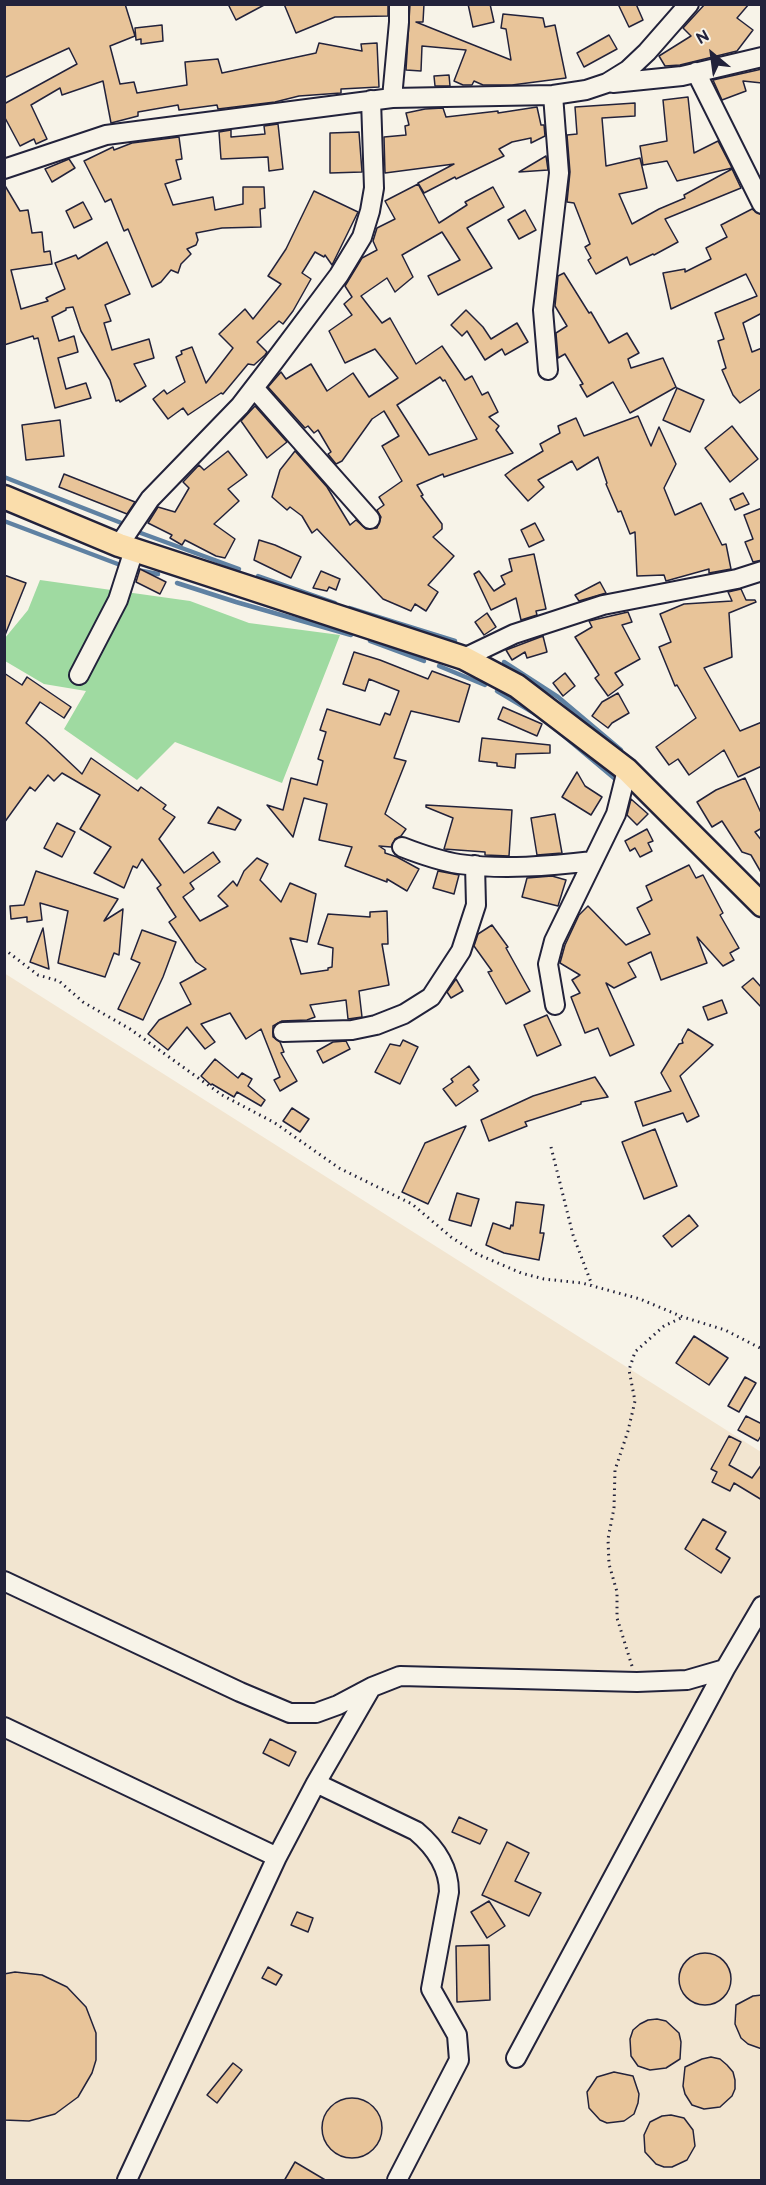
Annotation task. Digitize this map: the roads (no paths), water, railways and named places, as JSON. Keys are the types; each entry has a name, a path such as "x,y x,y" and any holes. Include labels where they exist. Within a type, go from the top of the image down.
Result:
{"main road":[{"path":"4,497 126,548 464,658 517,686 627,770 762,905"}],"street":[{"path":"392,98 399,4"},
{"path":"607,83 628,70 647,52 689,4"},
{"path":"4,169 106,135 392,98 553,95 586,90 607,83 682,76 762,57"},
{"path":"696,72 762,204"},
{"path":"548,370 543,310 559,173 553,95"},
{"path":"79,675 118,600 126,548 150,498 240,406 339,275 362,237 374,188 371,100"},
{"path":"254,388 370,519"},
{"path":"464,658 514,634 603,605 762,572"},
{"path":"555,1005 548,964 554,941 616,814 627,770"},
{"path":"402,847 458,864 567,864 593,861"},
{"path":"283,1032 352,1030 376,1025 404,1014 431,997 461,951 476,905 475,865"},
{"path":"4,1581 240,1692 290,1713 316,1713 338,1706 372,1686 400,1676 637,1682 687,1680 725,1669"},
{"path":"516,2058 725,1669 762,1606"},
{"path":"126,2181 277,1857 316,1783 372,1686"},
{"path":"4,1727 277,1857"},
{"path":"316,1783 416,1831 426,1839 441,1859 449,1883 431,1989 457,2035 459,2060 454,2074 397,2181"}],"waterway":[{"path":"4,477 124,524"},
{"path":"4,521 123,566"},
{"path":"138,532 239,569"},
{"path":"137,570 158,574"},
{"path":"258,576 335,603"},
{"path":"177,583 351,635"},
{"path":"349,608 455,641"},
{"path":"370,641 424,661"},
{"path":"504,662 558,697 621,750"},
{"path":"439,666 485,685"},
{"path":"497,691 539,716"},
{"path":"558,731 620,783"}]}
